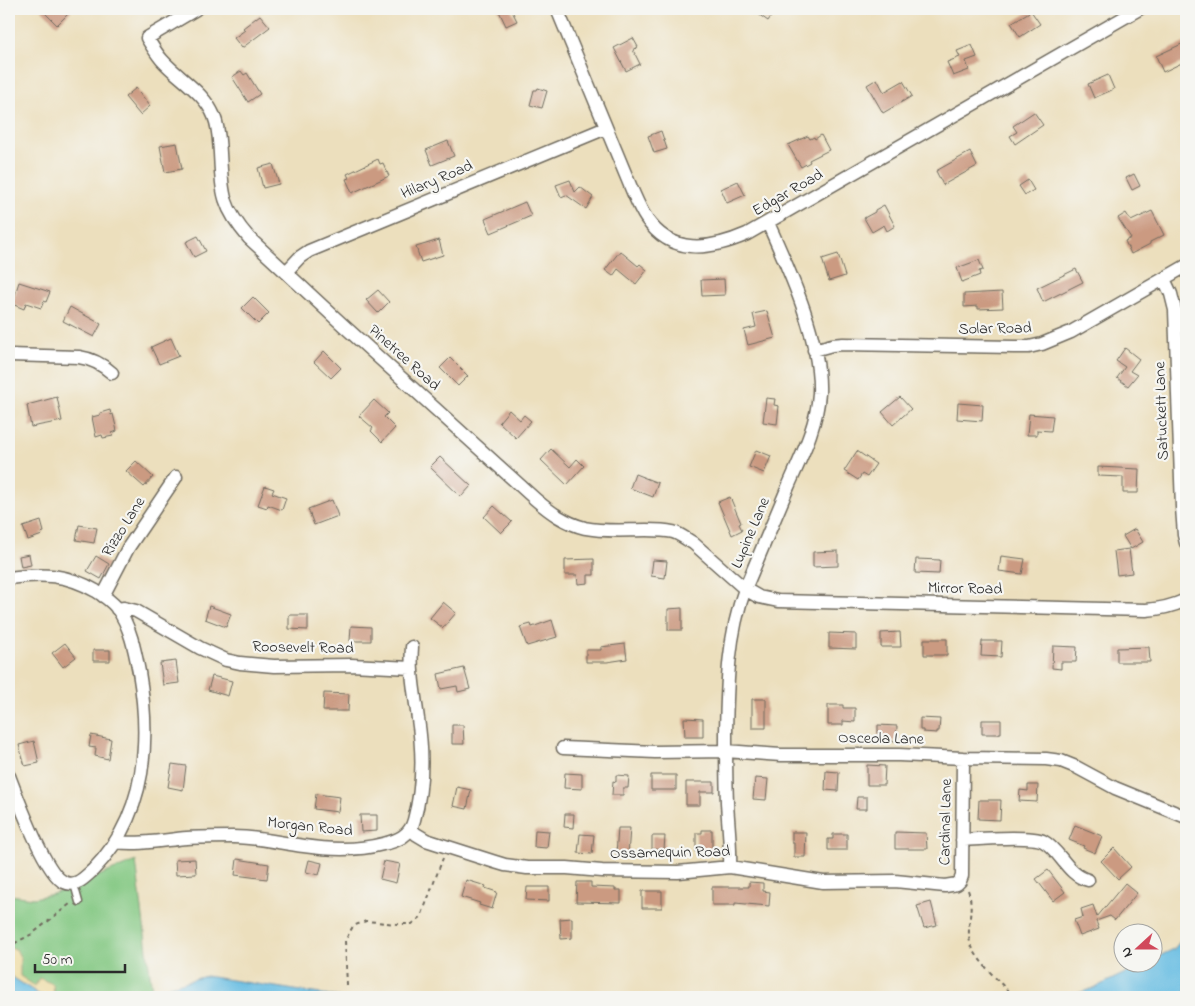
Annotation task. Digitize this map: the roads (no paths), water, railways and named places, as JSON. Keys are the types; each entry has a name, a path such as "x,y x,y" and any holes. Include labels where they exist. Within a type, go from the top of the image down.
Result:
{"street":[{"name":"Pinetree Road","path":"196,9 148,38 163,61 199,94 213,113 219,135 223,193 233,217 249,238 528,493 555,515 565,521 598,530 662,530 672,532 693,543 745,589"},
{"name":"Edgar Road","path":"557,9 638,205 654,228 678,244 691,247 704,247 733,240 768,223 1139,9"},
{"name":"Hilary Road","path":"286,272 300,257 309,251 606,128"},
{"name":"Lupine Lane","path":"730,868 731,848 727,804 726,709 730,652 735,620 745,589 807,444 819,395 819,380 809,328 794,284 768,223"},
{"name":"Solar Road","path":"814,350 823,346 843,344 1014,347 1036,345 1071,332 1186,266"},
{"name":"Satuckett Lane","path":"1164,279 1175,310 1182,507 1186,543"},
{"path":"9,355 89,358 98,362 112,373"},
{"name":"Rizzo Lane","path":"103,596 128,548 176,477"},
{"path":"9,578 43,575 81,582 103,596 118,609 127,626 136,659 143,700 145,731 143,759 136,797 125,826 102,861 84,879 70,884 57,878 40,848 9,776"},
{"name":"Mirror Road","path":"745,589 759,597 778,601 1146,610 1172,606 1186,600"},
{"name":"Roosevelt Road","path":"118,609 124,608 136,611 200,648 226,660 240,663 274,666 411,668"},
{"path":"411,829 419,791 422,755 411,668 412,647"},
{"name":"Osceola Lane","path":"563,748 655,752 726,751 782,755 1046,758 1076,767 1115,788 1186,817"},
{"name":"Cardinal Lane","path":"962,876 963,758"},
{"name":"Morgan Road","path":"116,842 136,844 189,838 236,837 321,848 355,849 373,847 394,841 411,829"},
{"name":"Ossamequin Road","path":"411,829 421,837 446,846 505,865 527,868 678,872 730,868 830,883 895,881 945,886 957,884 962,876"},
{"path":"962,840 1028,838 1041,840 1052,848 1078,877 1088,880"}],"lane":[{"path":"70,884 78,900"}],"water":[{"path":"1186,934 1186,997 1066,997 1094,988 1123,974 1162,974 1162,955 1174,949"},
{"path":"9,975 40,995 54,997 9,997"},
{"path":"206,976 339,997 72,997 152,991"}]}
